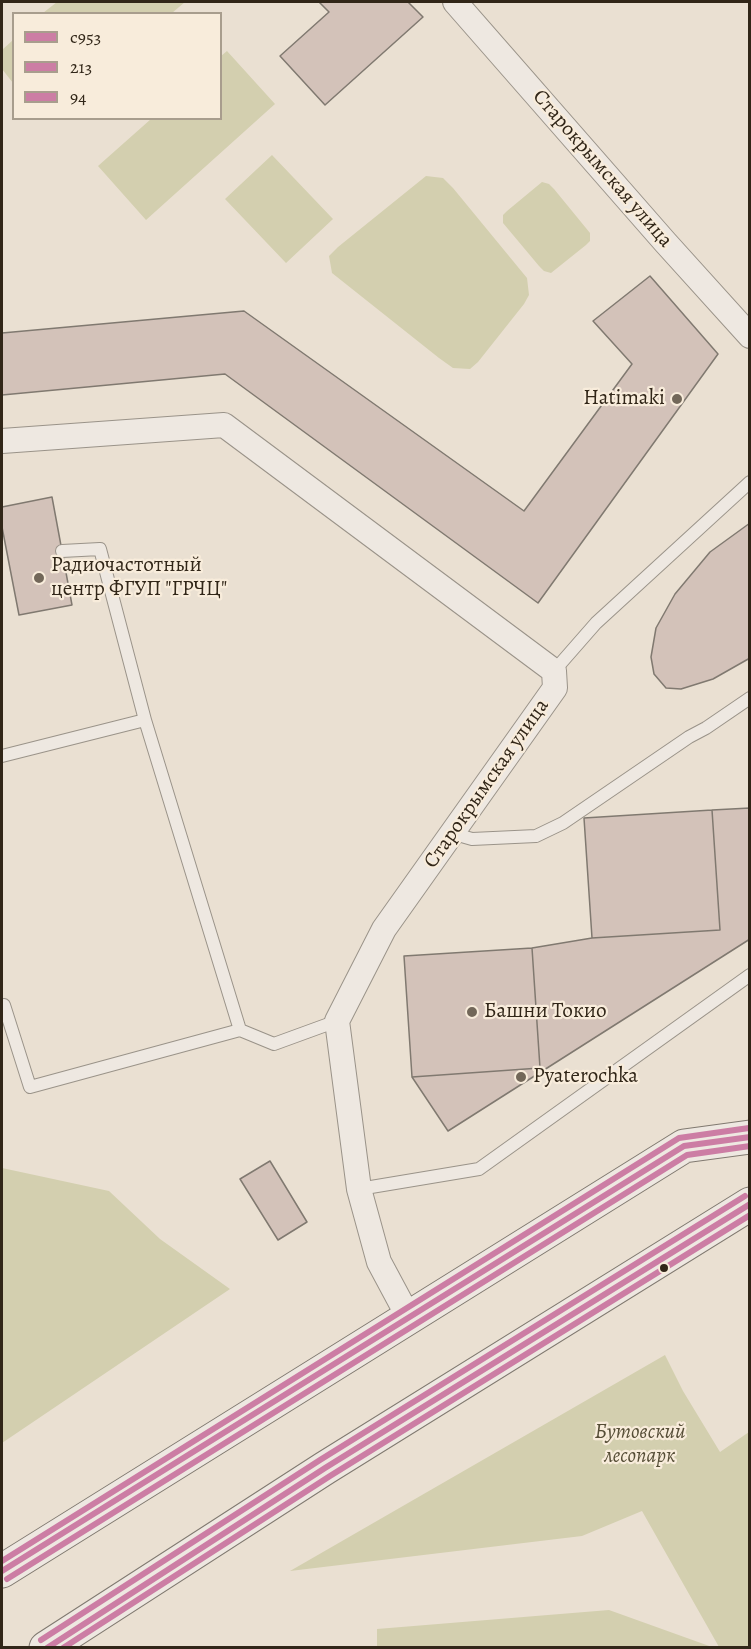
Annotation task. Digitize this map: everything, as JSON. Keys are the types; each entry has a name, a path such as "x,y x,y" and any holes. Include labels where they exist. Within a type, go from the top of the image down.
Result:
{"main road":[{"path":"2,1571 684,1146 750,1137"},
{"path":"46,1647 315,1474 750,1204"}],"street":[{"name":"Старокрымская улица","path":"456,2 750,336"},
{"name":"Старокрымская улица","path":"2,441 224,425 555,671 555,688 384,930 338,1021"},
{"path":"338,1021 359,1189 379,1262 409,1318"}],"lane":[{"path":"555,671 596,623 750,482"},
{"path":"62,551 100,549 145,720 240,1030"},
{"path":"451,833 472,839 536,836 563,823 750,698"},
{"path":"2,756 145,720"},
{"path":"359,1189 479,1169 750,975"},
{"path":"2,1001 30,1087 240,1030 274,1044 338,1021"}],"green space":[{"path":"57,2 185,2 173,12 44,12"},
{"path":"12,41 12,82 2,69 2,50"},
{"path":"227,51 275,104 146,220 98,166 150,120 222,120 222,55"},
{"path":"272,155 333,219 286,263 225,199"},
{"path":"426,176 443,178 453,188 527,278 529,295 524,304 470,369 453,368 332,273 329,256"},
{"path":"542,182 554,189 590,233 590,241 551,273 539,266 503,223 503,215"},
{"path":"2,1168 109,1191 160,1239 230,1289 2,1443"},
{"name":"Бутовский лесопарк","path":"665,1355 683,1391 720,1452 749,1432 749,1647 719,1647 642,1511 582,1536 290,1571"},
{"path":"609,1610 712,1647 377,1647 377,1629"}],"building":[{"path":"319,2 408,2 423,17 325,105 280,56 329,12"},
{"path":"650,276 718,354 538,603 225,374 2,395 2,333 244,311 524,511 632,364 593,321"},
{"name":"Радиочастотный центр ФГУП \"ГРЧЦ\"","path":"52,497 72,605 19,615 2,527 2,507"},
{"path":"750,523 750,658 713,679 681,689 666,688 654,674 651,657 656,628 675,594 710,552"},
{"path":"750,808 750,939 448,1131 412,1077 540,1068 532,948 592,938 720,930 712,810"},
{"name":"Башни Токио","path":"712,810 720,930 592,938 584,818"},
{"name":"Башни Токио","path":"532,948 540,1068 412,1077 404,956"},
{"path":"270,1161 307,1222 278,1240 240,1179"}],"transit line":[{"name":"94","path":"2,1561 679,1138 749,1128"},
{"name":"с953","path":"2,1571 684,1146 750,1137"},
{"name":"213","path":"7,1579 687,1155 750,1146"},
{"name":"94","path":"41,1640 320,1460 745,1196"},
{"name":"с953","path":"47,1648 325,1468 750,1204"},
{"name":"213","path":"63,1648 330,1476 750,1215"}],"place":[{"name":"Hatimaki","path":"677,399"},
{"name":"Радиочастотный центр ФГУП \"ГРЧЦ\"","path":"39,578"},
{"name":"Башни Токио","path":"472,1012"},
{"name":"Pyaterochka","path":"521,1077"}]}
